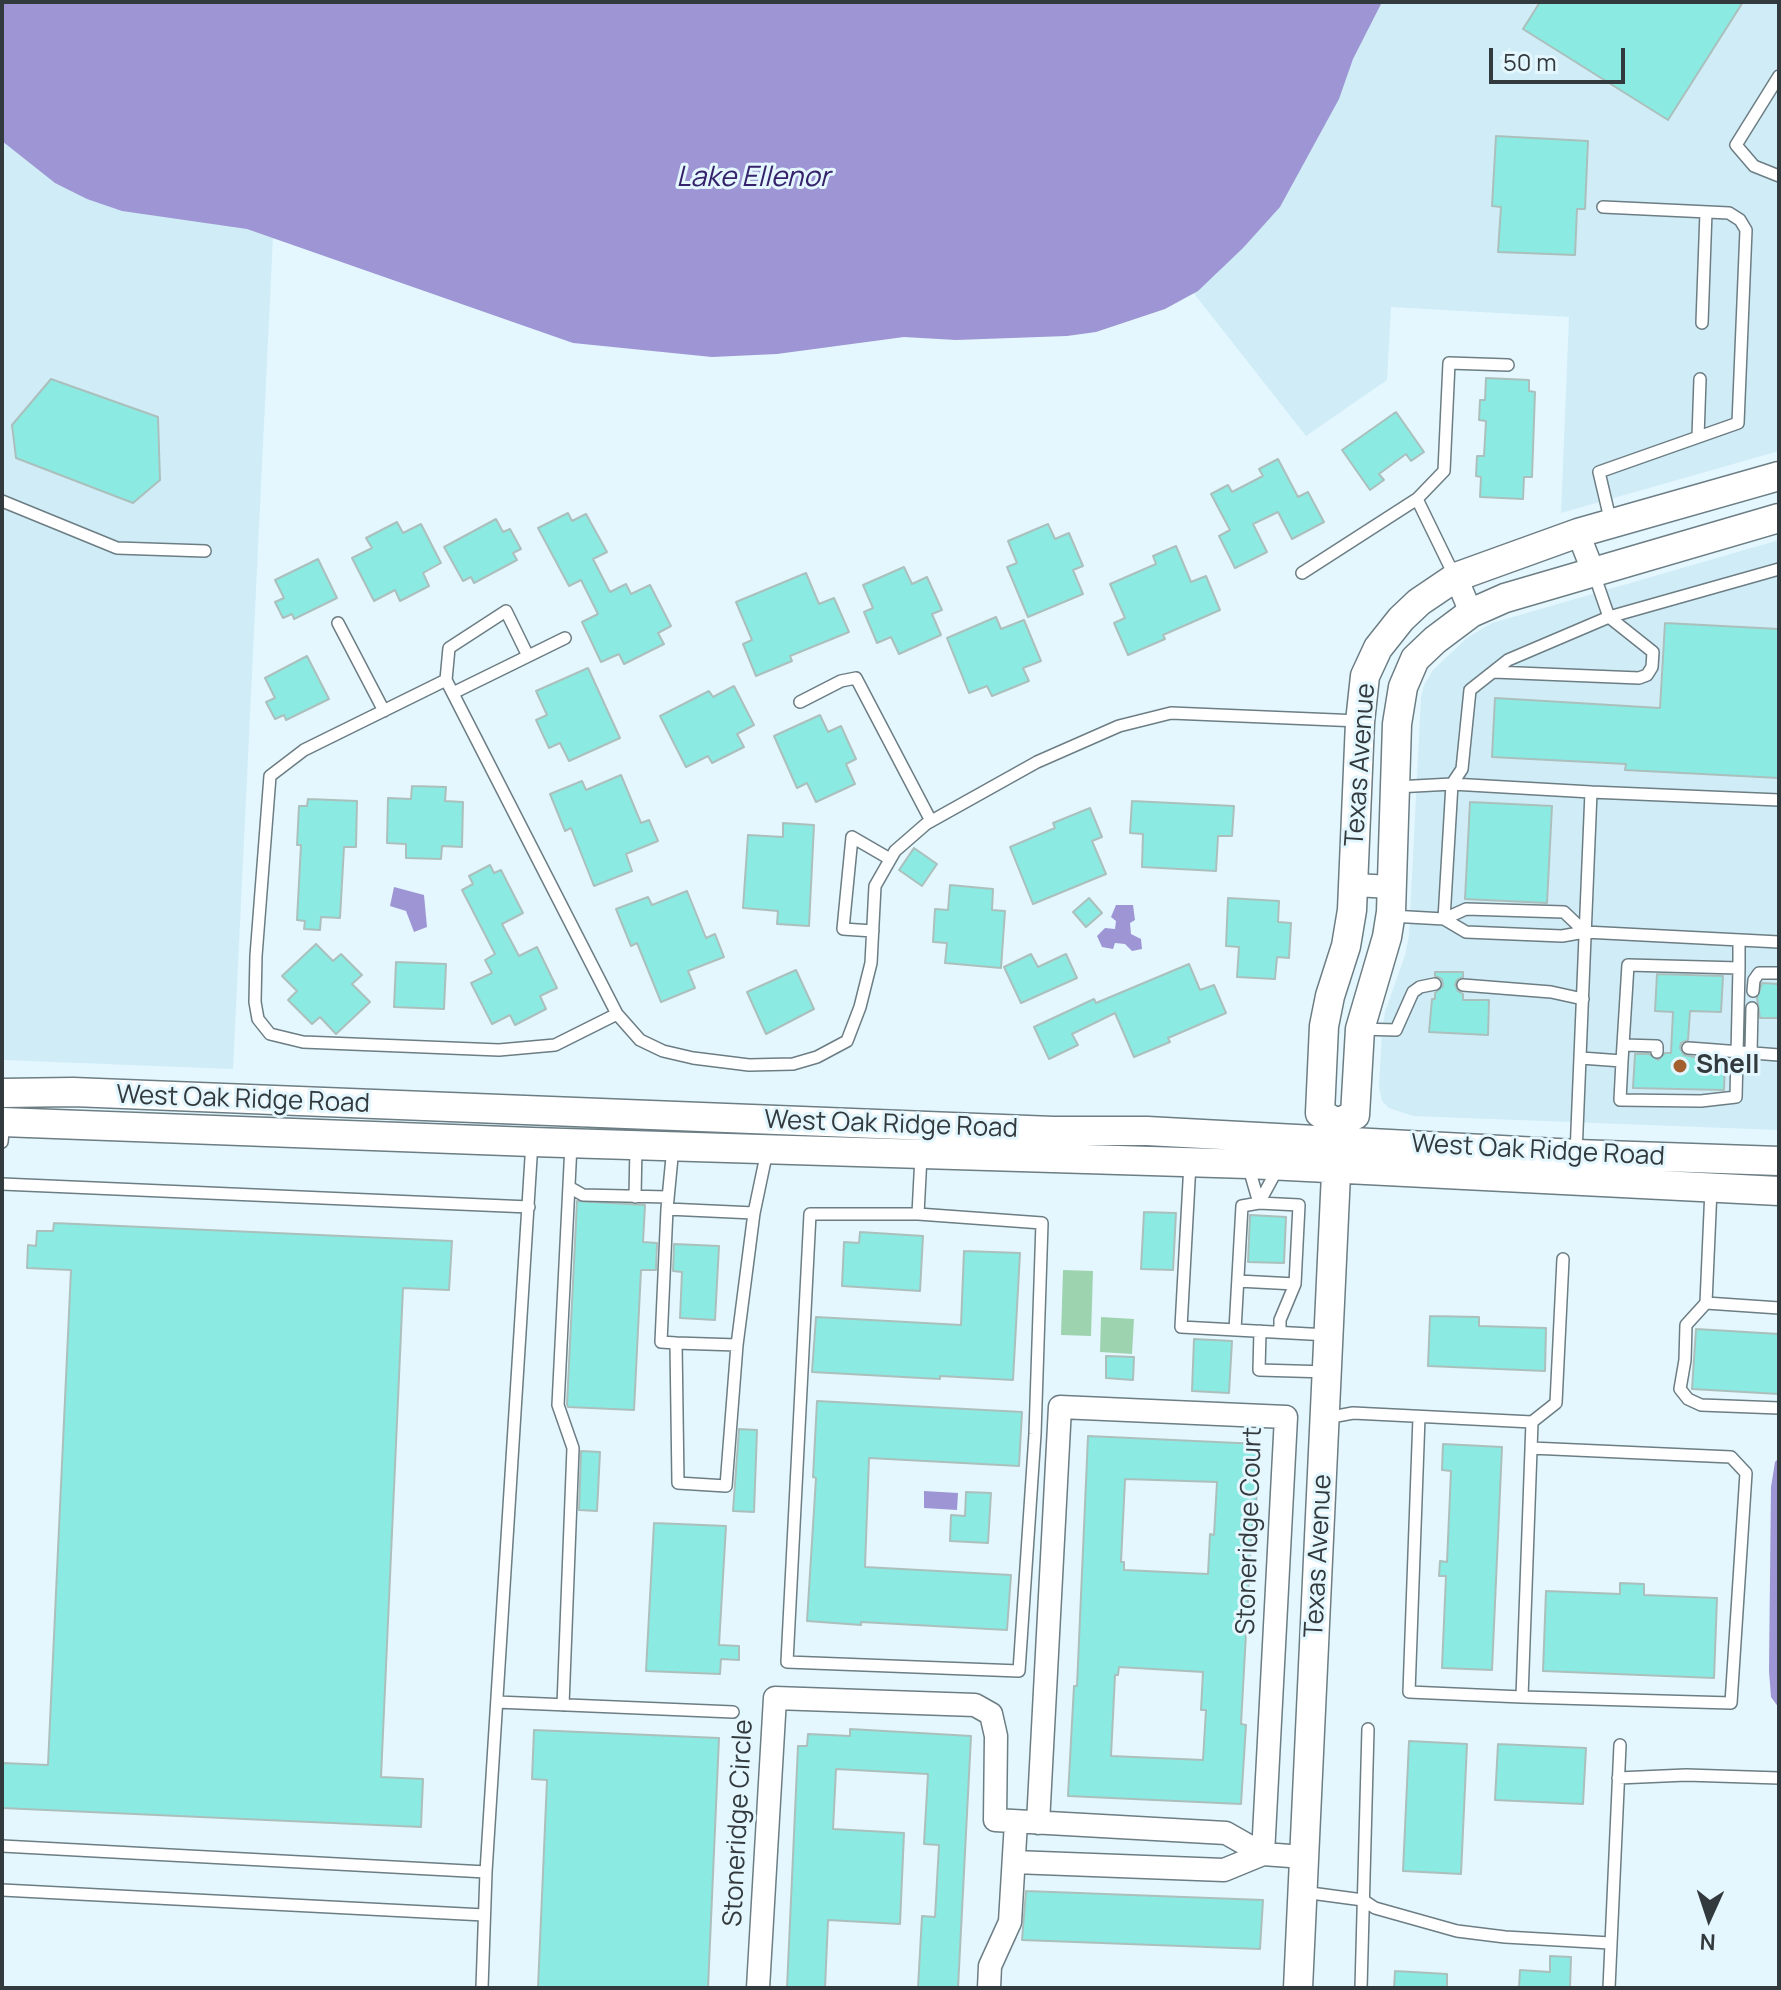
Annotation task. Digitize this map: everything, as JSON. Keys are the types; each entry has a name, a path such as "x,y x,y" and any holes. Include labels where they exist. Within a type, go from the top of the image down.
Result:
{"street":[{"name":"Texas Avenue","path":"1298,1988 1337,1170 1337,1132 1320,1113 1324,1026 1346,946 1354,885 1360,722 1365,676 1378,648 1401,619 1419,602 1456,577 1578,533 1779,476"},
{"name":"Texas Avenue","path":"1337,1132 1355,1115 1360,1029 1382,961 1391,916 1397,724 1403,687 1415,659 1471,613 1505,598 1779,518"},
{"path":"1578,533 1593,571"},
{"path":"1456,577 1471,613"},
{"path":"1360,722 1397,724"},
{"path":"1354,885 1392,887"},
{"path":"1324,1026 1360,1029"},
{"name":"West Oak Ridge Road","path":"2,1093 73,1092 1053,1131 1337,1132 1576,1154 1779,1161"},
{"path":"214,1129 215,1099"},
{"path":"532,1142 537,1127 598,1126 622,1116"},
{"name":"West Oak Ridge Road","path":"3,1128 214,1129 673,1147 1248,1164 1779,1191"},
{"path":"921,1155 922,1146 930,1140 1031,1143 1053,1131"},
{"name":"Stoneridge Court","path":"1027,1822 1060,1407 1286,1417 1263,1854"},
{"name":"Stoneridge Circle","path":"758,1988 775,1698 975,1705 991,1714 996,1736 995,1820 1027,1822"},
{"path":"989,1988 990,1966 1010,1922 1014,1862 1027,1822 1226,1833 1263,1854 1304,1857"},
{"path":"1014,1862 1224,1870 1263,1854"}],"lane":[{"path":"1779,76 1736,145 1754,166 1779,176"},
{"path":"1603,207 1729,213 1740,220 1746,230 1738,423 1599,472 1611,524"},
{"path":"1702,323 1706,212"},
{"path":"1302,573 1417,499 1444,471 1449,363 1508,365"},
{"path":"1698,437 1700,379"},
{"path":"1417,499 1456,577"},
{"path":"2,501 117,548 205,551"},
{"path":"1444,919 1452,784 1462,769 1470,690 1508,660 1609,617 1779,569"},
{"path":"1493,672 1639,678 1647,675 1652,667 1653,652 1609,617 1593,571"},
{"path":"528,656 506,611 449,648 446,680 617,1014 640,1040 663,1051 749,1065 793,1064 817,1057 847,1041 860,1007 871,963 875,886 895,851 931,821 1037,762 1119,726 1171,713 1360,722"},
{"path":"338,623 384,711"},
{"path":"453,693 565,638"},
{"path":"800,702 841,681 856,678 931,821"},
{"path":"446,680 304,750 270,776 256,956 255,1002 258,1019 270,1034 303,1042 499,1050 555,1045 617,1014"},
{"path":"1395,787 1452,784 1779,800"},
{"path":"1576,1154 1591,792"},
{"path":"873,931 843,929 852,837 890,859"},
{"path":"1444,919 1466,909 1564,912 1585,932"},
{"path":"1391,916 1444,919 1466,932 1562,936 1585,932 1779,942"},
{"path":"1739,940 1739,968 1736,1050 1736,1097 1656,1095 1620,1100 1628,965 1739,968"},
{"path":"1753,991 1754,980 1759,973 1779,973"},
{"path":"1360,1029 1396,1030 1413,992 1435,984"},
{"path":"1463,985 1551,992 1583,999"},
{"path":"1751,1053 1752,1008"},
{"path":"1624,1045 1657,1049 1671,1047"},
{"path":"1688,1048 1702,1052 1736,1050 1779,1055"},
{"path":"1581,1058 1622,1061"},
{"path":"482,1988 486,1872 532,1142"},
{"path":"563,1705 573,1448 558,1405 571,1143"},
{"path":"635,1197 636,1145"},
{"path":"673,1147 667,1203 661,1342 737,1345"},
{"path":"676,1343 678,1483 726,1486 737,1345 754,1213 767,1150"},
{"path":"918,1214 921,1155"},
{"path":"1190,1163 1181,1327 1329,1335"},
{"path":"1248,1164 1259,1203"},
{"path":"1259,1203 1279,1166"},
{"path":"2,1184 529,1207"},
{"path":"569,1187 583,1195 635,1197 754,1213"},
{"path":"1711,1189 1706,1303 1686,1325 1680,1389 1688,1399 1701,1405 1779,1408"},
{"path":"1235,1330 1242,1206 1259,1203 1299,1205 1295,1284 1280,1320 1280,1332"},
{"path":"810,1214 918,1214 1042,1223 1035,1434 1019,1671 787,1662 810,1214"},
{"path":"1325,1418 1353,1413 1532,1422 1556,1403 1563,1259"},
{"path":"1238,1281 1295,1284"},
{"path":"1706,1303 1779,1308"},
{"path":"1260,1331 1259,1370 1328,1372"},
{"path":"1419,1417 1409,1692 1731,1703 1746,1473 1731,1457 1531,1448"},
{"path":"1522,1697 1532,1422"},
{"path":"497,1702 733,1712"},
{"path":"1361,1988 1368,1729"},
{"path":"1609,1988 1620,1745"},
{"path":"1618,1778 1686,1775 1779,1778"},
{"path":"2,1846 486,1872"},
{"path":"2,1890 484,1915"},
{"path":"1302,1892 1363,1900 1375,1908 1457,1931 1610,1943"}],"shaded area":[{"path":"1297,2 1779,2 1779,451 1561,513 1569,317 1391,307 1387,380 1306,436 1137,221"},
{"path":"2,41 275,195 233,1069 2,1060"},
{"path":"1779,540 1779,1130 1413,1116 1389,1108 1382,1101 1379,1087 1382,1030 1409,935 1421,697 1433,670 1468,637 1492,623"}],"green space":[{"path":"1063,1270 1093,1271 1091,1336 1061,1335"},
{"path":"1101,1317 1134,1319 1132,1354 1100,1352"}],"water":[{"name":"Lake Ellenor","path":"2,2 1382,2 1353,59 1339,99 1280,207 1198,291 1165,309 1096,332 1067,336 956,340 904,337 777,354 712,357 573,343 247,229 122,211 87,199 55,183 2,141"},
{"path":"394,887 424,895 427,927 414,932 406,911 390,906"},
{"path":"1116,905 1133,905 1135,920 1130,923 1131,934 1141,939 1142,949 1132,951 1125,944 1115,943 1113,949 1102,947 1097,936 1105,928 1115,929 1116,921 1111,917"},
{"path":"1779,1458 1779,1708 1771,1697 1769,1671 1771,1487 1775,1462"},
{"path":"924,1491 958,1493 957,1510 924,1508"}],"building":[{"path":"1540,2 1743,2 1668,120 1523,29"},
{"path":"1496,136 1588,141 1585,209 1577,209 1575,255 1498,252 1501,207 1492,206"},
{"path":"1486,378 1529,380 1529,391 1535,392 1532,477 1524,477 1523,499 1480,497 1481,477 1476,476 1477,456 1484,456 1486,421 1479,420 1480,400 1485,400"},
{"path":"51,379 158,417 160,480 133,503 16,458 12,425"},
{"path":"1396,412 1424,452 1411,461 1406,454 1379,474 1384,480 1370,490 1342,450"},
{"path":"1278,459 1298,497 1308,492 1324,522 1292,539 1278,512 1253,524 1267,552 1235,568 1219,536 1230,530 1211,494 1228,485 1232,492 1263,476 1259,469"},
{"path":"568,513 572,521 586,514 607,552 593,559 610,592 626,584 631,594 650,585 671,626 658,633 664,644 624,664 619,654 601,662 582,622 598,614 581,580 569,586 538,528"},
{"path":"496,519 503,532 510,529 521,549 513,553 517,560 474,583 471,577 463,581 444,547"},
{"path":"397,522 403,533 421,524 441,563 423,573 429,586 400,601 395,590 374,601 352,558 372,548 366,538"},
{"path":"1048,524 1055,539 1069,533 1083,566 1073,570 1083,594 1028,617 1007,567 1017,563 1008,541"},
{"path":"1176,546 1191,582 1206,576 1220,610 1163,635 1165,639 1128,655 1114,623 1125,618 1110,584 1156,564 1153,556"},
{"path":"318,559 337,598 294,619 292,614 283,618 275,602 284,598 275,580"},
{"path":"904,567 912,584 927,577 942,610 932,614 941,635 899,654 891,637 877,643 864,612 873,608 863,585"},
{"path":"806,573 819,604 834,598 849,632 790,656 792,661 756,676 743,644 752,640 736,602"},
{"path":"996,617 1001,629 1024,620 1041,661 1023,668 1029,681 992,696 987,686 969,693 947,638"},
{"path":"1665,623 1779,629 1779,778 1625,770 1626,764 1492,757 1495,698 1660,708"},
{"path":"307,656 329,699 286,720 284,715 275,719 266,702 275,698 265,678"},
{"path":"588,668 620,738 569,761 560,743 549,748 536,720 547,715 536,691"},
{"path":"734,686 754,725 737,734 744,747 712,763 708,756 686,767 660,716 709,691 713,697"},
{"path":"820,715 828,732 841,726 856,759 846,764 855,784 816,802 807,783 797,788 774,736"},
{"path":"621,775 641,823 649,820 658,841 626,854 632,871 594,886 571,828 565,831 550,794 582,781 586,790"},
{"path":"412,786 446,787 445,801 463,802 462,847 442,846 441,859 406,858 406,844 387,843 388,798 411,799"},
{"path":"308,799 357,801 356,847 344,847 340,918 321,917 320,930 304,929 305,921 297,920 301,845 297,845 299,806 307,806"},
{"path":"1132,801 1234,806 1232,836 1218,836 1216,871 1142,867 1143,834 1130,833"},
{"path":"1470,802 1552,806 1547,903 1465,899"},
{"path":"1090,808 1102,837 1092,841 1106,874 1033,904 1010,847 1055,828 1053,823"},
{"path":"783,823 814,825 809,926 777,924 778,911 743,908 748,835 783,837"},
{"path":"914,848 937,864 922,886 899,870"},
{"path":"490,865 494,873 501,870 523,913 502,924 519,956 537,947 557,988 540,996 546,1009 515,1025 510,1015 492,1024 471,983 492,973 485,960 495,954 462,890 473,884 469,876"},
{"path":"950,885 993,889 992,910 1005,911 1001,968 945,963 947,943 933,942 935,909 948,910"},
{"path":"687,891 706,938 715,934 724,957 688,971 695,988 661,1002 637,943 631,946 616,909 648,897 652,905"},
{"path":"1089,898 1102,913 1086,927 1073,912"},
{"path":"1228,898 1279,901 1278,922 1291,923 1289,958 1277,957 1275,979 1237,977 1239,947 1226,946"},
{"path":"316,944 333,961 341,954 362,975 352,984 370,1002 336,1034 320,1017 312,1024 288,1000 297,991 282,976"},
{"path":"1031,954 1038,967 1066,954 1077,978 1021,1003 1004,967"},
{"path":"396,962 446,964 444,1009 394,1007"},
{"path":"1189,964 1200,990 1214,985 1226,1013 1168,1038 1170,1042 1134,1057 1115,1013 1072,1034 1078,1045 1049,1059 1034,1027 1094,999 1096,1003"},
{"path":"796,970 814,1009 766,1034 747,992"},
{"path":"1435,972 1463,972 1463,977 1455,985 1463,994 1463,1000 1489,1000 1488,1035 1429,1032 1432,999 1443,986 1442,979 1435,976"},
{"path":"1657,974 1723,976 1721,1012 1690,1011 1688,1040 1681,1043 1680,1048 1684,1055 1701,1062 1709,1058 1725,1059 1724,1090 1633,1088 1635,1054 1649,1054 1658,1060 1665,1053 1671,1053 1673,1012 1655,1011"},
{"path":"1762,983 1779,984 1779,1018 1760,1018 1757,998"},
{"path":"577,1201 645,1205 643,1242 657,1243 656,1270 641,1270 634,1410 568,1407 567,1404"},
{"path":"1144,1212 1176,1213 1173,1270 1141,1269"},
{"path":"1250,1215 1286,1217 1284,1263 1248,1262"},
{"path":"54,1223 452,1241 449,1290 403,1288 381,1777 423,1779 421,1827 2,1808 3,1763 48,1765 71,1270 27,1268 28,1245 36,1246 37,1231 53,1231"},
{"path":"860,1232 923,1236 920,1291 842,1286 844,1242 859,1243"},
{"path":"674,1244 719,1246 715,1320 680,1318 682,1272 673,1271"},
{"path":"964,1251 1020,1253 1013,1380 812,1372 816,1317 961,1325"},
{"path":"1430,1316 1479,1317 1479,1326 1546,1328 1545,1371 1428,1366"},
{"path":"1696,1329 1779,1334 1779,1394 1692,1389"},
{"path":"1194,1339 1232,1341 1229,1393 1192,1391"},
{"path":"1106,1356 1134,1357 1133,1380 1106,1378"},
{"path":"817,1401 1022,1412 1019,1466 869,1458 865,1567 1011,1575 1007,1630 807,1621 816,1478 813,1477"},
{"path":"739,1429 757,1430 754,1512 733,1511"},
{"path":"1088,1436 1259,1444 1241,1724 1246,1725 1241,1804 1068,1796 1074,1686 1077,1686","holes":["1125,1479 1217,1482 1208,1574 1124,1570 1124,1562 1121,1562","1119,1667 1203,1672 1201,1710 1206,1710 1203,1760 1111,1756 1115,1675 1118,1675"]},
{"path":"1443,1444 1502,1447 1492,1670 1442,1668 1446,1576 1439,1576 1440,1561 1447,1562 1451,1471 1442,1470"},
{"path":"581,1451 600,1452 597,1511 579,1510"},
{"path":"966,1492 991,1493 988,1543 950,1541 951,1515 965,1516"},
{"path":"654,1523 726,1526 719,1645 739,1646 739,1660 721,1659 720,1674 646,1671"},
{"path":"1620,1583 1644,1584 1644,1595 1717,1598 1714,1678 1543,1671 1546,1591 1620,1594"},
{"path":"850,1729 971,1736 958,1988 918,1988 922,1916 935,1917 939,1845 924,1844 928,1774 836,1769 833,1829 904,1833 900,1924 828,1920 825,1988 787,1988 798,1746 807,1746 808,1734 850,1736"},
{"path":"534,1730 719,1738 708,1988 538,1988 547,1780 532,1779"},
{"path":"1409,1741 1467,1744 1461,1874 1403,1871"},
{"path":"1498,1744 1586,1748 1583,1804 1495,1800"},
{"path":"1026,1891 1263,1900 1260,1949 1022,1940"},
{"path":"1550,1956 1571,1957 1570,1988 1519,1988 1520,1970 1550,1972"},
{"path":"1395,1971 1447,1974 1447,1988 1394,1988"}],"place":[{"name":"Shell","path":"1680,1066"}]}
